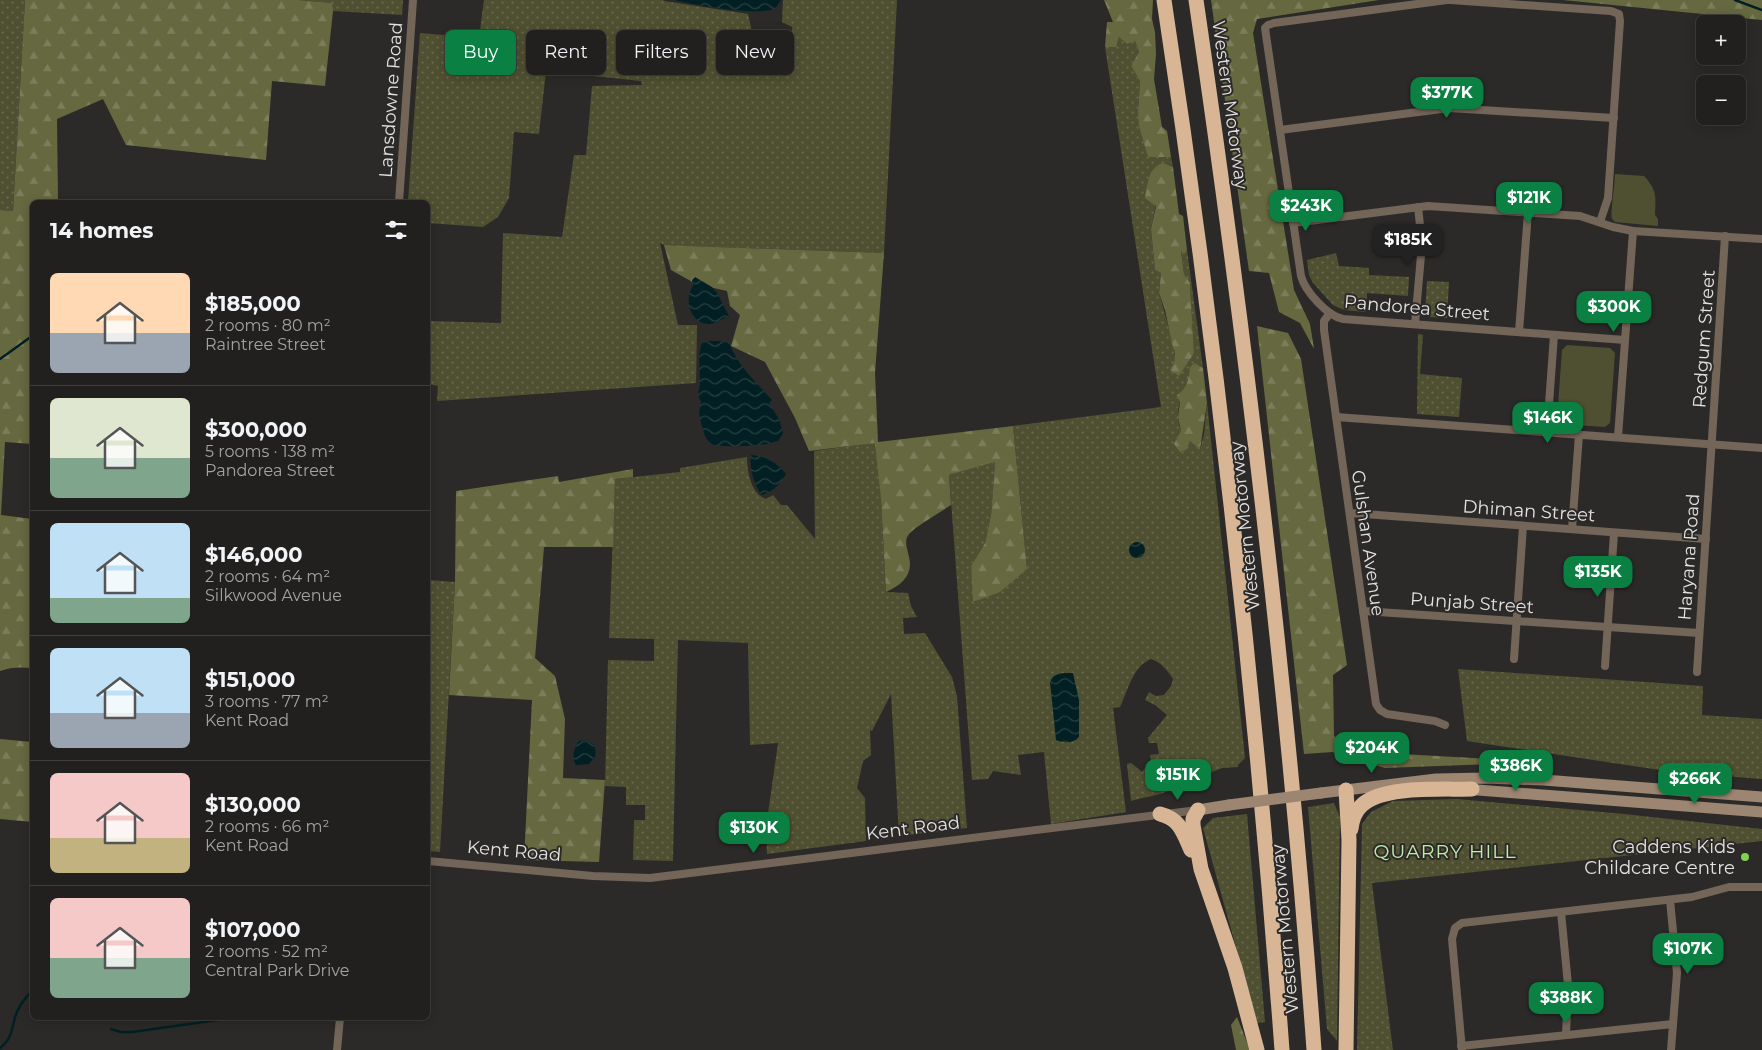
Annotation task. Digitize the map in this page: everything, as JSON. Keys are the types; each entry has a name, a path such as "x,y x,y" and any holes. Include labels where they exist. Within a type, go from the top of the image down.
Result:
{"highway":[{"name":"Western Motorway","path":"1164,0 1204,280 1240,595 1256,746 1282,1050"},
{"name":"Western Motorway","path":"1196,0 1236,282 1262,501 1288,752 1314,1050"},
{"path":"1346,790 1349,840 1346,1050"},
{"path":"1349,840 1352,821 1356,812 1360,806 1373,798 1397,792 1472,790"},
{"path":"1198,810 1193,819 1193,825 1201,869"},
{"path":"1160,814 1168,816 1177,822 1201,869 1235,968 1257,1050"}],"main road":[{"name":"Kent Road","path":"1198,810 1346,790 1460,778 1504,778 1762,797"},
{"name":"Kent Road","path":"1401,784 1762,812"}],"street":[{"name":"Lansdowne Road","path":"399,200 412,0"},
{"name":"Pandorea Street","path":"1600,222 1608,198 1619,14 1611,11 1449,0 1268,25 1265,31 1302,280 1306,288 1330,313 1343,319 1625,340"},
{"path":"1280,130 1449,108 1614,118"},
{"path":"1293,223 1437,206 1582,216 1615,228 1633,231 1762,239"},
{"path":"1415,324 1422,244 1418,207"},
{"path":"1519,332 1528,212"},
{"path":"1618,438 1633,231"},
{"name":"Redgum Street","path":"1712,444 1725,236"},
{"name":"Gulshan Avenue","path":"1330,313 1324,321 1324,330 1376,702 1379,709 1386,714 1435,721 1444,726"},
{"path":"1547,432 1554,335"},
{"path":"1336,417 1762,448"},
{"path":"1572,529 1579,435"},
{"name":"Haryana Road","path":"1697,672 1712,444"},
{"name":"Dhiman Street","path":"1350,513 1706,539"},
{"path":"1514,659 1523,526"},
{"path":"1605,666 1614,533"},
{"name":"Punjab Street","path":"1362,611 1699,633"},
{"name":"Kent Road","path":"430,861 593,876 658,877 1198,810"},
{"path":"1673,1024 1462,1048 1452,943 1455,928 1467,921 1697,897 1729,887 1762,887"},
{"path":"1670,900 1677,973 1671,1050"},
{"path":"1561,912 1568,985 1566,1035"},
{"path":"337,1049 340,1020"}],"green space":[{"path":"0,0 25,0 13,211 0,210"},
{"path":"25,0 298,0 332,3 333,11 325,86 272,81 266,160 126,145 103,99 57,119 58,200 30,200 30,444 5,442 1,515 30,519 30,668 0,671 0,210 13,211"},
{"path":"298,0 403,0 402,15 333,11 331,3"},
{"path":"484,0 663,0 748,14 752,30 716,30 716,75 794,75 794,30 782,22 783,0 897,0 884,253 664,245 660,243 678,325 697,325 696,383 437,401 438,386 430,384 430,321 501,323 503,233 562,237 574,155 586,155 592,86 642,85 641,81 584,75 606,75 606,30 526,30 526,75 546,75 539,134 514,132 509,198 498,217 483,227 430,223 430,200 408,200 420,33 445,35 445,75 516,75 516,30 480,30"},
{"path":"1104,0 1153,0 1152,19 1155,32 1156,54 1154,79 1162,127 1167,131 1171,157 1148,157 1139,126 1140,81 1131,66 1139,52 1135,41 1127,44 1119,37 1116,47 1105,47 1107,22 1113,22"},
{"path":"1211,0 1379,0 1257,19 1253,33 1294,290 1310,324 1314,349 1300,323 1279,312 1269,273 1249,271"},
{"path":"1563,0 1762,0 1762,20 1746,18 1746,15 1712,15"},
{"path":"1119,37 1135,40 1139,53 1131,66 1140,81 1138,111 1148,157 1171,157 1173,167 1164,163 1151,229 1155,270 1161,273 1159,293 1175,350 1174,363 1194,353 1190,284 1184,274 1181,250 1185,254 1187,250 1203,368 1195,363 1179,404 1178,421 1183,433 1200,450 1204,434 1207,403 1245,758 1238,767 1222,768 1199,777 1187,776 1181,783 1168,791 1131,801 1127,764 1131,763 1142,772 1151,761 1150,755 1159,754 1157,743 1149,743 1148,738 1167,715 1155,705 1145,700 1149,692 1156,696 1164,695 1171,686 1173,679 1161,665 1151,659 1145,662 1135,673 1120,707 1113,708 1126,812 1051,824 1044,752 1018,755 1021,775 993,771 988,779 972,780 949,475 995,462 991,515 985,543 971,566 974,602 1027,569 1013,426 1161,407 1105,47 1116,47"},
{"path":"1164,163 1173,167 1179,214 1183,216 1187,250 1185,254 1181,251 1184,274 1190,283 1194,353 1179,376 1170,370 1174,363 1175,351 1159,293 1161,273 1155,270 1151,229 1156,206 1145,198 1152,172"},
{"path":"1615,174 1644,176 1655,194 1655,215 1658,219 1658,226 1615,222 1612,219"},
{"path":"664,245 884,253 875,373 878,442 1013,426 1027,569 1000,592 973,602 971,566 985,543 991,515 995,462 949,475 951,505 909,534 906,544 910,561 908,574 901,583 886,592 881,499 875,443 809,451 795,418 765,362 731,346 740,315 730,306 727,291 696,284 671,270"},
{"path":"1336,253 1339,266 1369,268 1369,275 1409,277 1408,296 1367,293 1366,312 1344,310 1333,305 1313,283 1309,275 1307,260"},
{"path":"1427,281 1449,282 1447,318 1430,317 1425,312"},
{"path":"1257,326 1288,333 1301,359 1347,665 1333,675 1334,736 1365,752 1491,759 1492,764 1385,768 1332,752 1304,754"},
{"path":"1418,334 1423,335 1420,374 1462,378 1459,417 1417,414"},
{"path":"1567,345 1610,348 1615,353 1610,423 1605,427 1561,424 1557,419 1562,350"},
{"path":"1195,363 1203,368 1207,403 1200,450 1190,441 1186,450 1180,452 1174,444 1181,431 1178,417 1180,402 1177,395 1185,386 1190,367"},
{"path":"878,442 886,592 908,593 911,606 917,617 903,618 904,634 925,633 952,677 957,696 967,828 899,836 891,694 872,731 870,730 871,755 863,761 857,788 865,798 866,841 767,854 766,828 778,743 750,745 748,643 678,640 673,861 633,860 634,820 645,820 645,805 626,805 626,787 605,786 608,660 654,661 654,639 609,638 615,479 680,472 680,468 747,457 749,475 757,492 766,499 773,495 781,505 787,505 815,539 814,451"},
{"path":"633,469 633,477 615,479 613,547 544,547 535,658 555,676 565,719 563,778 605,780 599,862 524,860 532,700 449,695 455,582 456,491 558,476 559,482"},
{"path":"430,580 455,582 440,852 430,851"},
{"path":"1458,669 1703,686 1702,715 1762,719 1762,779 1673,772 1467,741"},
{"path":"0,739 30,742 30,822 0,819"},
{"path":"1457,799 1762,829 1762,841 1372,883 1393,1050 1357,1050 1362,824 1371,812 1393,801"},
{"path":"1334,803 1340,817 1337,1041 1327,1029 1308,807"},
{"path":"1247,814 1265,1022 1257,1023 1203,828 1213,818"},
{"path":"1237,1017 1250,1050 1236,1050 1231,1025"}],"water":[{"path":"674,0 781,0 775,9 740,11"},
{"path":"695,277 712,287 729,316 711,324 698,321 691,311 689,304 690,291 693,286 692,280"},
{"path":"702,341 723,341 729,343 742,366 772,400 769,403 779,419 783,433 779,440 765,444 745,446 710,444 705,436 699,412 701,402 698,395 700,383 699,356"},
{"path":"751,455 771,461 786,474 776,487 765,494 761,495 754,481 751,471"},
{"path":"1137,542 1143,544 1145,550 1143,556 1137,558 1131,556 1129,550 1131,544"},
{"path":"1073,673 1079,700 1079,737 1074,741 1065,742 1056,740 1050,682 1056,675"},
{"path":"584,740 594,746 596,751 595,757 589,764 576,765 573,756 575,749 579,741"}],"waterway":[{"path":"1735,0 1762,10"},
{"path":"0,359 30,337"},
{"path":"0,1048 9,1038 20,1006 30,993"},
{"path":"111,1029 121,1032 132,1032 218,1020"}],"place":[{"name":"Caddens Kids Childcare Centre","path":"1745,857"}],"district":[{"name":"QUARRY HILL","path":"1445,851"}]}
